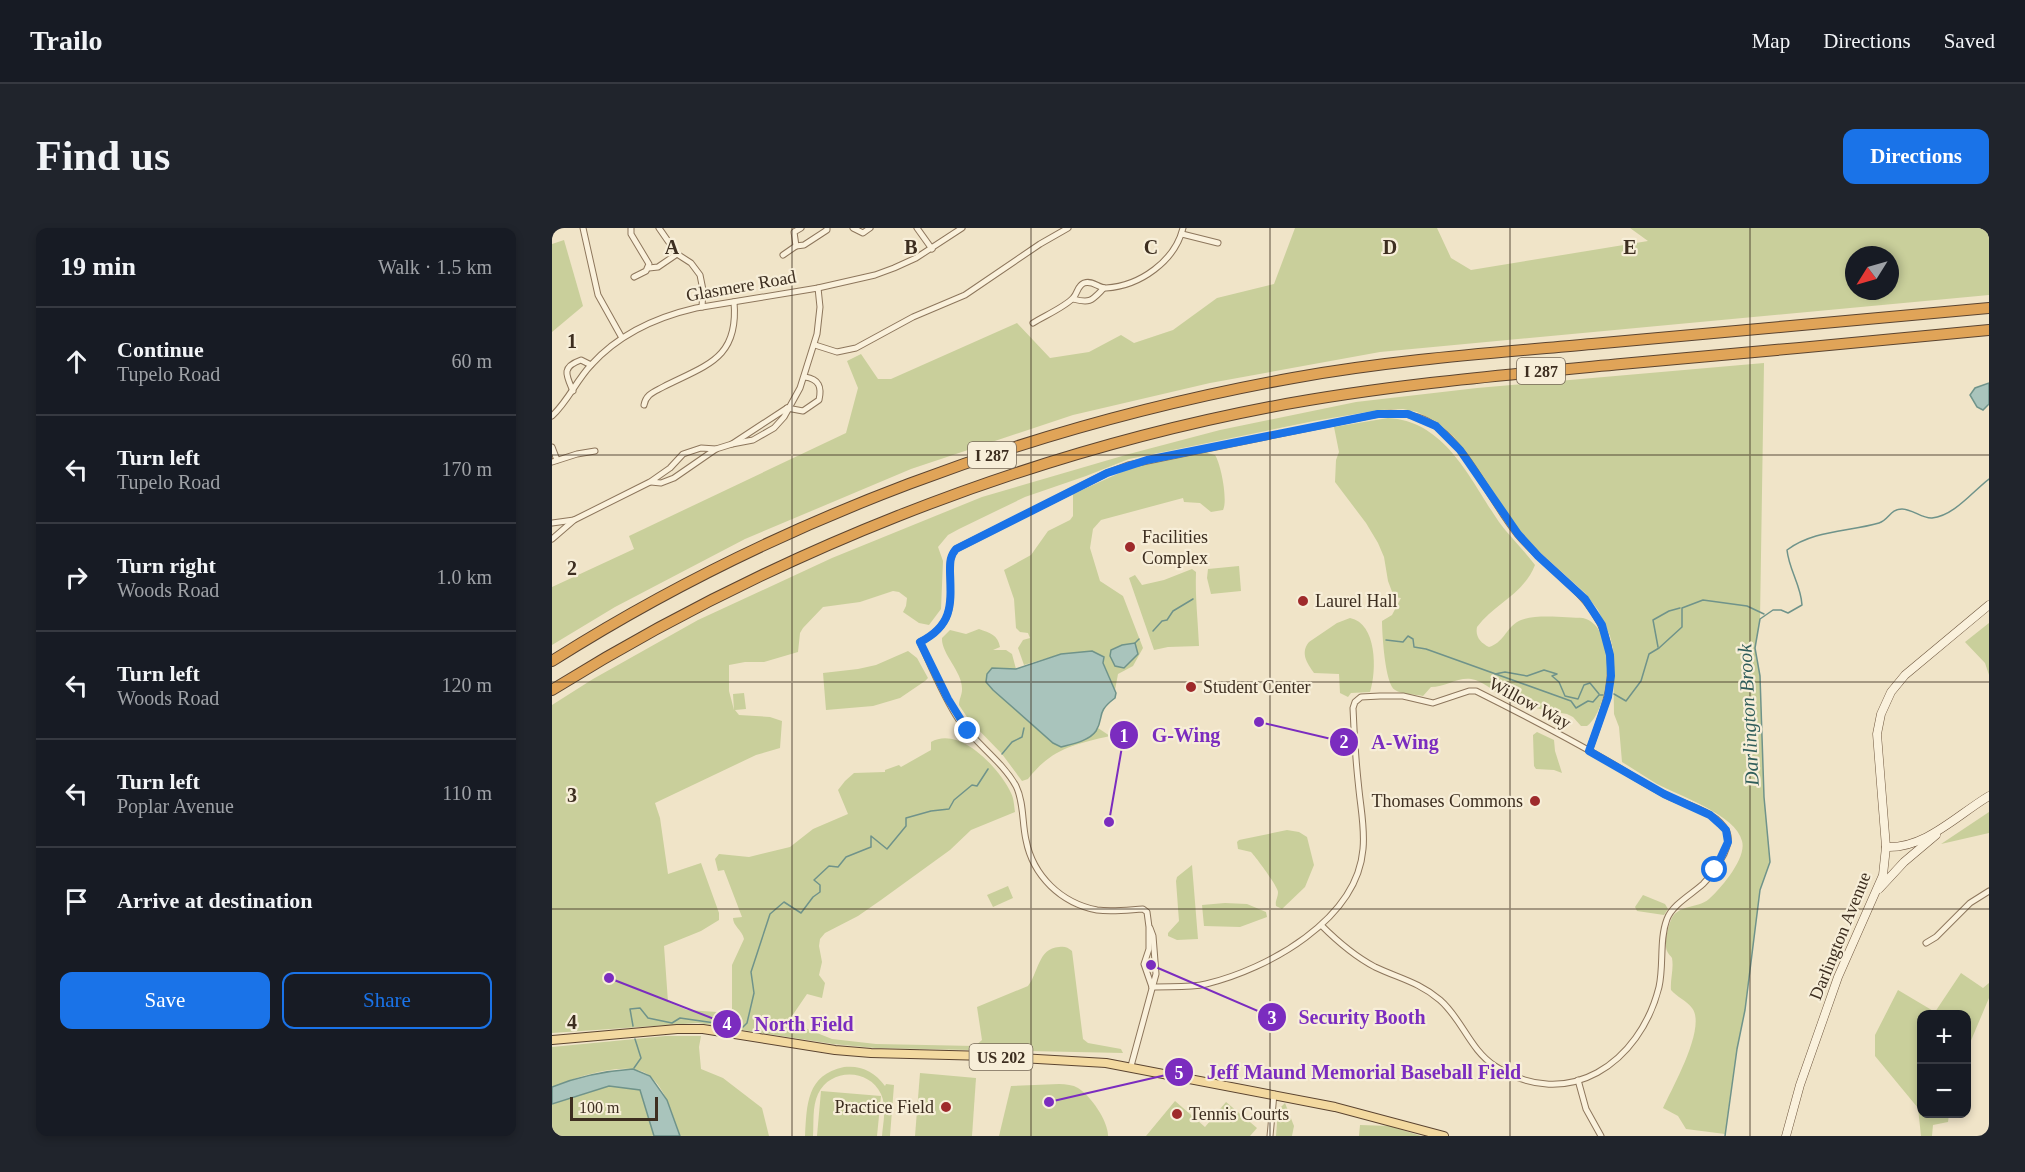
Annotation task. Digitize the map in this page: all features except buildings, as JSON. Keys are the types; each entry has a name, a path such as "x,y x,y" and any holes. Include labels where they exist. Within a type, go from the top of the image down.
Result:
{"highway":[{"name":"I 287","path":"552,661 694,580 845,510 991,455 1163,406 1261,384 1376,365 1989,308"},
{"name":"I 287","path":"552,690 629,644 705,603 845,538 1010,476 1168,430 1288,404 1410,384 1989,330"}],"main road":[{"name":"Darlington Avenue","path":"1786,1136 1794,1104 1838,977 1883,875 1886,847 1877,734 1883,707 1891,692 1905,675 1989,605"},
{"path":"1886,847 1912,844 1989,796"},
{"path":"1873,897 1899,867 1952,820"},
{"name":"US 202","path":"552,1040 677,1029 703,1029 871,1053 988,1056 1106,1063 1347,1109 1444,1136"}],"street":[{"path":"583,228 598,295 622,338"},
{"path":"631,228 631,234 648,260 649,268"},
{"path":"659,228 677,254 691,263 700,275 703,290 702,307"},
{"path":"796,246 794,232 801,228"},
{"path":"783,255 796,246 804,246 827,228"},
{"path":"853,228 863,233 870,228"},
{"path":"917,228 932,249"},
{"name":"Glasmere Road","path":"552,416 591,365 622,338 664,317 702,307 818,288 894,268 932,249 962,228"},
{"path":"1048,228 1054,236"},
{"path":"814,345 837,352 851,350 913,317 965,295 1068,228"},
{"path":"1073,299 1083,302 1092,300 1104,288 1131,281 1153,271 1173,251 1182,231 1218,243"},
{"path":"633,277 649,268 658,267 677,254"},
{"path":"1033,323 1073,299 1078,289 1085,283 1094,283 1104,288"},
{"path":"650,482 661,483 674,478 716,449 753,440 774,428 784,417 805,377 814,345 819,322 818,288"},
{"path":"644,405 649,394 712,362 723,352 729,344 735,327 734,302"},
{"path":"573,391 567,376 568,366 581,360 591,365"},
{"path":"732,444 788,408 803,411 819,400 821,391 819,382 805,377"},
{"path":"1152,987 1144,964 1149,950 1149,915 1143,909 1098,910 1082,906 1068,900 1043,878 1027,846 1019,795 1015,785 959,719 920,642 929,638 940,627 951,607 950,558 956,549 1107,473 1147,460 1378,414 1408,414 1436,426 1453,441 1518,534 1538,556 1578,591 1597,615 1608,644 1611,676 1608,697 1589,751"},
{"path":"552,447 555,461 595,451"},
{"path":"552,539 574,520 650,482 670,468 683,454 701,448 716,449"},
{"path":"552,523 574,520"},
{"name":"Willow Way","path":"1321,924 1350,889 1360,866 1363,849 1363,825 1355,748 1355,702 1361,697 1403,696 1433,703 1469,691 1476,691 1664,794 1715,819 1726,830 1728,842 1710,876 1667,918 1659,985 1652,1010 1629,1049 1608,1066 1593,1075 1578,1080"},
{"path":"1926,943 1936,937 1970,903 1989,891"},
{"path":"1152,987 1198,985 1239,974 1281,954 1321,924 1362,960 1418,983 1431,993 1444,1004 1483,1056 1495,1066 1509,1073 1541,1082 1561,1083 1578,1080 1582,1100 1599,1136"},
{"path":"1131,1066 1156,974 1153,936 1149,927"},
{"path":"1270,1136 1274,1094"}],"green space":[{"path":"1295,228 1437,228 1451,258 1471,270 1648,241 1630,228 1989,228 1989,295 1380,352 1210,383 1073,415 911,469 745,539 615,607 552,645 552,587 634,549 629,536 846,433 858,388 847,361 861,354 878,379 891,379 1017,323 1050,358 1089,352 1121,335 1134,343 1173,330 1217,298 1274,284"},
{"path":"564,240 583,306 552,332 552,244"},
{"path":"1764,363 1760,619 1755,648 1760,676 1764,797 1770,862 1760,890 1745,1010 1725,1134 1686,1129 1678,1116 1663,1108 1680,1073 1695,1029 1692,1008 1671,990 1672,958 1667,952 1666,940 1671,920 1678,911 1709,899 1726,880 1741,856 1742,841 1738,832 1719,815 1657,784 1622,762 1619,727 1614,714 1613,649 1610,636 1598,610 1585,593 1534,547 1519,530 1454,437 1437,422 1417,412 1403,409 1379,410 1314,421 1129,459 1025,497 959,529 948,535 938,547 943,561 941,609 929,625 919,623 903,612 907,598 893,591 860,602 823,607 800,633 798,652 764,662 729,665 729,691 734,710 733,694 744,693 746,709 735,710 739,715 770,717 782,721 780,748 756,755 655,803 660,818 668,874 701,863 719,913 719,920 701,931 664,946 668,1002 687,1010 732,1013 732,965 744,939 733,918 742,917 724,870 718,871 715,859 719,854 749,857 790,847 813,829 848,814 838,790 854,773 885,772 899,765 901,767 931,750 931,742 942,738 954,739 966,744 978,752 1006,783 1012,795 1015,812 971,830 950,850 881,900 858,916 825,933 820,939 819,946 822,962 819,975 825,983 822,998 807,994 792,1016 793,1019 807,1029 832,1039 876,1044 975,1046 982,1040 977,1007 1028,986 1039,962 1047,952 1052,948 1064,947 1072,951 1083,1039 1088,1043 1121,1049 1123,1053 875,1048 833,1044 698,1023 552,1033 552,705 593,679 698,620 832,558 982,497 1220,430 1356,402 1477,388"},
{"path":"1388,418 1408,422 1426,430 1441,441 1466,471 1499,522 1535,565 1523,584 1477,627 1477,634 1481,642 1489,647 1494,645 1517,622 1540,617 1583,618 1594,624 1602,636 1606,651 1606,686 1595,717 1587,726 1581,726 1567,714 1535,708 1511,700 1471,679 1461,679 1431,687 1423,696 1401,693 1392,686 1385,658 1382,621 1392,615 1401,598 1394,597 1378,543 1335,482 1336,460 1339,452 1334,427"},
{"path":"1204,452 1215,455 1219,466 1224,491 1223,510 1211,512 1200,503 1184,502 1183,498 1101,520 1093,529 1090,548 1100,581 1123,596 1143,648 1133,666 1118,674 1115,690 1103,662 1104,657 1061,654 1024,665 1018,648 1023,640 1030,638 1028,633 1020,632 1016,628 1014,599 1004,570 1031,555 1048,531 1070,520 1073,516 1073,494 1133,467"},
{"path":"1239,566 1241,591 1211,594 1207,578 1208,569"},
{"path":"1192,569 1196,572 1199,646 1154,650 1129,578 1135,575 1142,585 1164,580"},
{"path":"1350,618 1359,622 1366,629 1370,638 1374,672 1370,692 1351,693 1348,697 1340,693 1339,674 1314,673 1307,662 1305,650 1309,642 1337,623"},
{"path":"1989,623 1989,675 1985,663 1965,642"},
{"path":"979,629 990,633 997,640 1000,647 993,650 1006,650 1012,654 1016,669 992,668 986,682 1053,743 1061,747 1076,743 1091,736 1098,728 1110,736 1064,749 1046,761 1028,779 1022,781 1002,754 969,720 959,705 962,692 961,683 945,650 942,638 950,630 966,634"},
{"path":"908,651 917,658 928,678 925,681 900,698 873,706 826,710 823,673 876,665"},
{"path":"1537,732 1554,740 1562,773 1536,769 1534,766 1533,735"},
{"path":"1989,812 1989,833 1941,844"},
{"path":"1287,830 1299,832 1307,837 1314,865 1305,887 1282,909 1276,906 1278,892 1271,878 1251,852 1238,849 1237,842"},
{"path":"1192,865 1198,939 1177,940 1168,936 1179,921 1176,881 1177,877"},
{"path":"1008,886 1013,898 993,907 987,895"},
{"path":"1643,895 1665,904 1668,909 1664,915 1637,911 1635,907"},
{"path":"1247,904 1266,912 1267,917 1240,927 1204,926 1202,905"},
{"path":"1961,973 1983,988 1989,983 1989,998 1971,1041 1971,1010 1936,1010"},
{"path":"1898,990 1932,1010 1917,1010 1917,1107 1875,1056 1875,1035"},
{"path":"666,1036 701,1036 699,1047 701,1069 723,1078 762,1108 769,1136 680,1136 669,1105 657,1083 642,1071 617,1069 602,1071 552,1087 552,1047"},
{"path":"844,1067 862,1068 872,1073 885,1086 886,1084 894,1085 890,1136 882,1136 884,1110 881,1094 868,1079 850,1074 831,1079 824,1085 815,1104 813,1136 805,1136 808,1103 815,1084 831,1071"},
{"name":"Practice Field","path":"920,1073 976,1078 972,1136 915,1136"},
{"path":"1059,1084 1076,1087 1088,1097 1102,1116 1108,1136 999,1136 1011,1086"},
{"path":"609,1086 640,1090 654,1136 552,1136 552,1104"},
{"path":"821,1091 881,1096 877,1136 817,1136"},
{"name":"Tennis Courts","path":"1175,1101 1205,1127 1226,1102 1257,1128 1250,1136 1146,1136"},
{"path":"1285,1103 1294,1126 1292,1136 1276,1136 1278,1110"},
{"path":"1919,1118 1948,1118 1948,1122 1933,1125 1932,1136 1921,1136"},
{"path":"1360,1125 1390,1126 1421,1136 1359,1136"}],"water":[{"path":"1989,383 1989,404 1983,410 1977,407 1970,395 1975,388"},
{"path":"1135,643 1138,654 1124,668 1115,666 1110,656 1111,650"},
{"path":"1092,651 1104,657 1103,663 1116,693 1115,698 1105,707 1096,731 1085,740 1075,743 1061,747 1053,743 986,682 987,674 992,668 1016,669 1061,654"},
{"path":"633,1069 650,1076 667,1100 680,1136 654,1136 640,1090 609,1086 552,1104 552,1087 592,1075"}],"waterway":[{"name":"Darlington Brook","path":"1725,1136 1745,1010 1760,890 1770,862 1764,797 1760,676 1755,648 1760,619 1773,610 1788,613 1802,605 1787,550 1797,543 1820,535 1879,523 1898,509 1906,509 1929,518 1940,516 1955,508 1989,479"},
{"path":"1153,631 1162,621 1167,620 1173,611 1193,599"},
{"path":"1614,694 1626,701 1641,681 1649,654 1682,627 1682,608 1703,600 1747,606 1764,614"},
{"path":"1658,647 1653,620 1680,608"},
{"path":"1386,640 1403,642 1408,636 1413,639 1414,647 1426,649 1571,701 1576,708 1588,701 1593,702 1599,695 1603,695"},
{"path":"1135,643 1139,639"},
{"path":"1495,674 1505,672 1527,676 1544,670 1557,674 1552,676 1559,682 1565,696 1578,699 1584,685 1590,683 1599,694"},
{"path":"1002,754 1012,742 1022,737 1024,728"},
{"path":"633,1026 630,1009 640,1008 648,1018 672,1023 680,1018 743,1027 747,1023 754,993 751,972 770,914 784,902 801,913 813,897 820,892 820,885 814,880 829,866 838,867 846,857 871,847 871,836 887,849 906,826 906,818 949,809 954,800 972,785 977,786 988,769"},
{"path":"634,1068 641,1058 635,1039"}],"place":[{"name":"Facilities Complex","path":"1130,547"},
{"name":"Laurel Hall","path":"1303,601"},
{"name":"Student Center","path":"1191,687"},
{"name":"A-Wing","path":"1259,722"},
{"name":"Thomases Commons","path":"1535,801"},
{"name":"G-Wing","path":"1109,822"},
{"name":"Security Booth","path":"1151,965"},
{"name":"North Field","path":"609,978"},
{"name":"Jeff Maund Memorial Baseball Field","path":"1049,1102"},
{"name":"Practice Field","path":"946,1107"},
{"name":"Tennis Courts","path":"1177,1114"}],"route":[{"path":"968,731 948,699 920,642 929,638 940,627 951,607 950,558 953,551 1107,473 1128,465 1378,414 1408,414 1436,426 1453,441 1508,522 1527,545 1578,591 1597,615 1608,644 1611,676 1608,697 1589,751 1664,794 1715,819 1726,830 1728,842 1715,870"}]}
